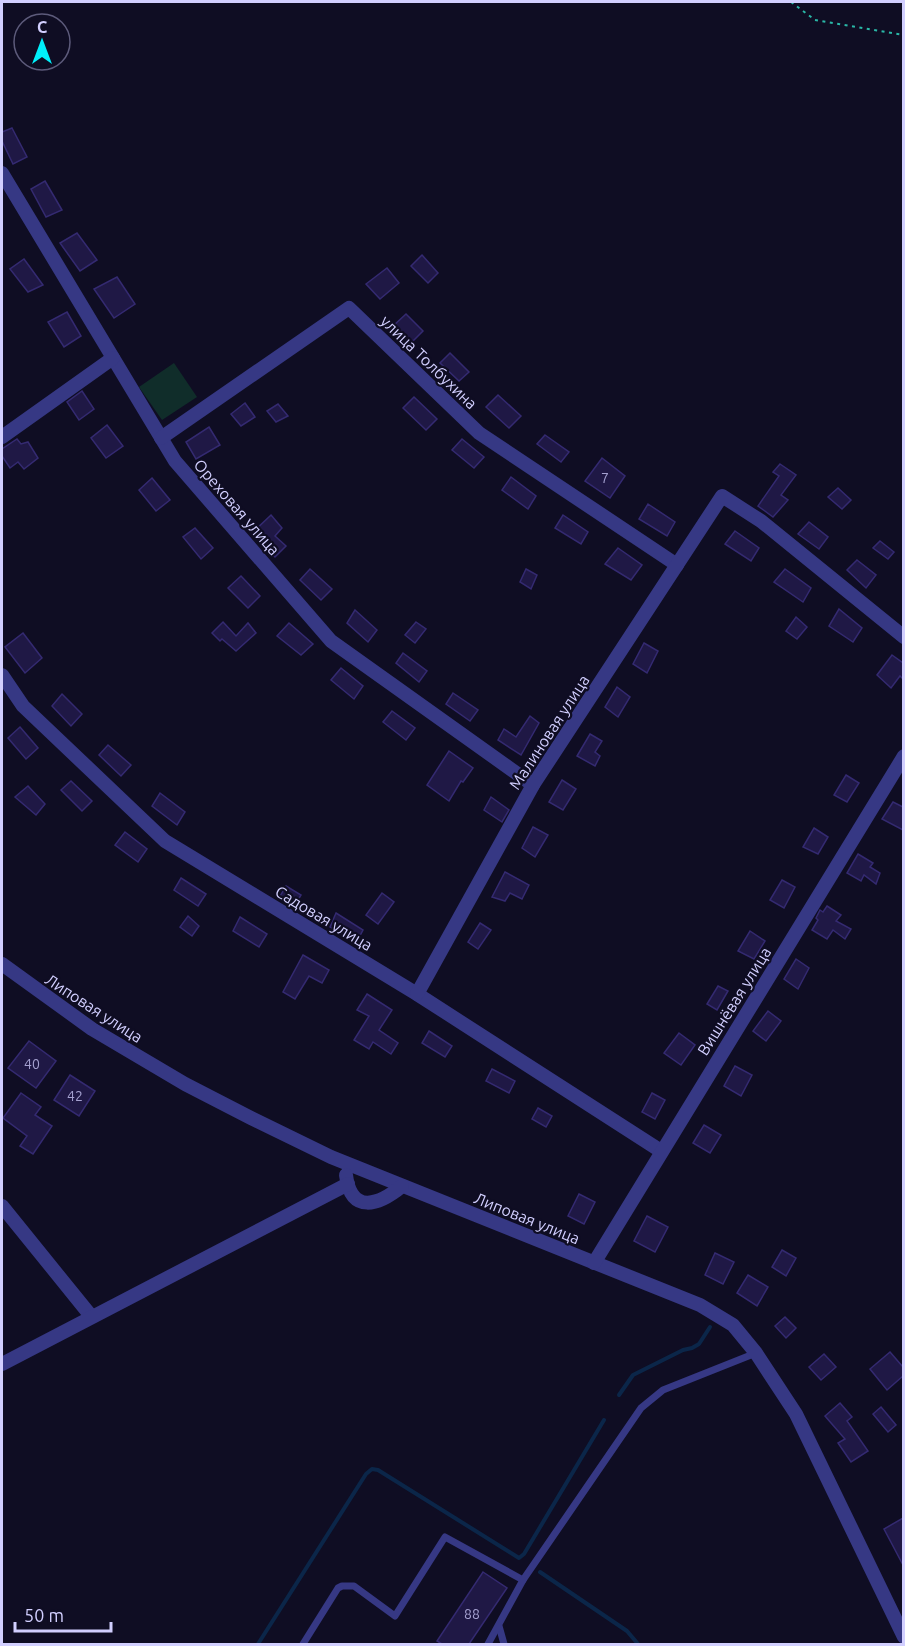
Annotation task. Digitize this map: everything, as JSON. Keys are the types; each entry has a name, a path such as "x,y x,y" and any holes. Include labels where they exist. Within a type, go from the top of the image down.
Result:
{"street":[{"name":"Ореховая улица","path":"2,173 175,461 331,641 533,785"},
{"name":"улица Толбухина","path":"161,438 349,308 479,433 677,565"},
{"path":"2,437 112,358"},
{"name":"Малиновая улица","path":"417,994 533,785 722,496 761,521 903,637"},
{"name":"Садовая улица","path":"2,675 23,706 165,841 417,994 661,1151"},
{"name":"Вишнёвая улица","path":"594,1263 903,756"},
{"name":"Липовая улица","path":"2,964 92,1029 165,1072 251,1118 348,1164 700,1305 733,1325 756,1353 796,1414 903,1637"},
{"path":"348,1164 346,1171 348,1184 350,1192 357,1200 365,1203 380,1201 402,1186"},
{"path":"2,1364 348,1184"},
{"path":"2,1206 91,1316"}],"lane":[{"path":"488,1644 523,1580 641,1408 663,1390 756,1353"},
{"path":"303,1644 338,1588 342,1586 354,1586 395,1616 445,1537 523,1580"},
{"path":"499,1626 504,1644"}],"path":[{"path":"791,2 815,20 903,35"}],"green space":[{"path":"174,363 197,397 162,420 139,387"}],"building":[{"path":"12,128 27,157 13,164 2,141 2,132"},
{"path":"45,181 62,210 46,217 31,189"},
{"path":"77,233 97,260 80,271 60,243"},
{"path":"422,255 438,273 428,283 411,266"},
{"path":"24,259 43,285 28,292 10,269"},
{"path":"387,268 399,283 380,299 366,284"},
{"path":"117,277 135,304 114,318 94,289"},
{"path":"67,312 81,336 64,347 48,322"},
{"path":"406,314 423,331 410,344 392,327"},
{"path":"450,353 469,372 459,381 440,363"},
{"path":"82,391 94,409 79,420 67,402"},
{"path":"498,395 521,416 509,428 486,407"},
{"path":"414,397 437,419 426,430 403,408"},
{"path":"245,403 255,417 241,426 231,414"},
{"path":"278,404 288,416 276,422 267,411"},
{"path":"107,425 123,446 106,458 91,438"},
{"path":"209,427 220,445 196,459 186,442"},
{"path":"545,435 569,452 561,462 537,444"},
{"path":"17,439 21,444 28,442 38,458 24,469 18,462 10,468 2,456 2,449"},
{"path":"462,439 484,457 474,468 452,450"},
{"path":"602,458 625,476 610,498 585,481"},
{"path":"780,464 796,475 781,495 788,500 773,517 758,506 779,476 773,472"},
{"path":"511,477 536,496 528,509 502,490"},
{"path":"152,478 170,500 156,511 139,490"},
{"path":"838,488 851,500 842,509 828,497"},
{"path":"648,504 675,522 667,536 639,519"},
{"path":"271,515 282,528 275,536 286,546 275,557 252,533"},
{"path":"563,515 588,532 581,544 555,528"},
{"path":"809,522 828,537 819,549 798,534"},
{"path":"195,528 213,548 201,559 183,537"},
{"path":"735,531 759,548 751,561 725,544"},
{"path":"880,541 894,552 888,559 873,548"},
{"path":"618,548 642,565 631,580 605,564"},
{"path":"857,560 876,575 866,588 847,570"},
{"path":"310,569 332,589 321,600 300,580"},
{"path":"526,569 537,575 531,589 520,582"},
{"path":"785,569 811,588 803,602 774,582"},
{"path":"241,576 260,596 248,608 228,588"},
{"path":"839,609 862,628 853,642 829,626"},
{"path":"355,610 377,630 368,642 347,623"},
{"path":"796,617 807,627 797,639 786,631"},
{"path":"223,622 236,636 248,623 256,633 236,651 212,633"},
{"path":"416,622 426,629 415,643 405,635"},
{"path":"289,623 313,644 301,655 277,636"},
{"path":"23,633 42,658 25,673 5,647"},
{"path":"644,643 658,651 647,673 633,664"},
{"path":"403,653 427,671 419,682 396,663"},
{"path":"892,655 903,663 903,679 900,676 891,688 877,675"},
{"path":"341,668 363,686 354,699 331,680"},
{"path":"617,687 630,697 618,717 605,707"},
{"path":"453,693 478,710 470,721 446,704"},
{"path":"62,694 82,714 71,726 52,706"},
{"path":"392,711 415,728 406,740 383,722"},
{"path":"530,716 539,723 521,755 498,740 504,729 516,737"},
{"path":"20,727 38,748 26,759 8,738"},
{"path":"590,734 602,741 595,752 600,756 595,766 577,756"},
{"path":"108,745 131,765 121,776 99,755"},
{"path":"449,751 473,768 463,782 461,781 449,801 427,785"},
{"path":"846,775 859,783 847,802 834,795"},
{"path":"562,780 576,789 563,810 549,802"},
{"path":"71,781 92,801 82,811 61,790"},
{"path":"28,786 45,804 36,815 15,797"},
{"path":"160,793 185,812 177,825 152,806"},
{"path":"491,797 509,810 502,822 484,810"},
{"path":"893,802 903,807 903,830 882,819"},
{"path":"533,827 548,835 535,857 522,848"},
{"path":"814,828 828,837 818,854 803,847"},
{"path":"125,832 147,849 138,862 115,845"},
{"path":"858,854 873,863 870,867 880,873 876,884 864,875 861,881 847,873"},
{"path":"505,872 529,885 522,899 510,893 505,901 492,897"},
{"path":"181,878 206,894 198,906 174,890"},
{"path":"782,880 795,887 784,908 770,900"},
{"path":"286,886 301,895 294,907 279,898"},
{"path":"382,893 394,902 378,924 366,915"},
{"path":"827,906 841,915 836,921 851,929 845,939 833,930 827,939 812,930 818,920 816,918 820,910 823,912"},
{"path":"336,913 363,930 356,943 330,927"},
{"path":"188,916 199,926 192,936 180,927"},
{"path":"240,917 267,934 259,947 233,931"},
{"path":"480,923 491,930 478,949 468,942"},
{"path":"750,931 765,941 754,959 738,951"},
{"path":"303,955 329,970 322,983 309,976 295,999 283,992"},
{"path":"796,959 809,968 798,989 784,979"},
{"path":"718,986 728,991 717,1010 707,1004"},
{"path":"367,994 392,1010 379,1030 398,1043 391,1054 373,1042 369,1049 354,1040 369,1016 357,1010"},
{"path":"768,1011 781,1021 766,1041 753,1031"},
{"path":"429,1031 452,1046 445,1057 422,1043"},
{"path":"679,1033 695,1045 681,1065 664,1053"},
{"path":"29,1041 56,1061 36,1088 8,1068"},
{"path":"735,1066 752,1075 741,1096 724,1086"},
{"path":"492,1069 515,1081 509,1093 486,1081"},
{"path":"70,1075 95,1091 79,1116 54,1100"},
{"path":"21,1093 41,1107 35,1115 52,1126 33,1154 20,1146 27,1136 3,1118"},
{"path":"652,1093 665,1100 655,1119 642,1112"},
{"path":"538,1108 552,1116 546,1127 532,1119"},
{"path":"704,1125 721,1135 710,1153 693,1143"},
{"path":"579,1194 595,1202 584,1224 568,1216"},
{"path":"647,1216 668,1227 655,1252 634,1241"},
{"path":"782,1250 796,1258 786,1276 772,1267"},
{"path":"715,1253 734,1262 723,1284 705,1275"},
{"path":"748,1275 768,1287 757,1306 737,1293"},
{"path":"785,1317 796,1328 786,1338 775,1326"},
{"path":"890,1352 903,1367 903,1376 887,1390 870,1369"},
{"path":"824,1354 836,1367 821,1380 809,1367"},
{"path":"840,1403 852,1417 847,1421 868,1451 851,1462 838,1443 845,1439 825,1416"},
{"path":"881,1407 896,1425 888,1432 873,1414"},
{"path":"903,1518 903,1565 884,1529"},
{"path":"483,1572 507,1588 469,1644 442,1644 437,1641"}],"waterway":[{"path":"619,1395 633,1375 699,1344 710,1327"},
{"path":"258,1644 366,1474 372,1469 378,1470 519,1558 524,1554 604,1420"},
{"path":"540,1572 627,1631 638,1644"}]}
